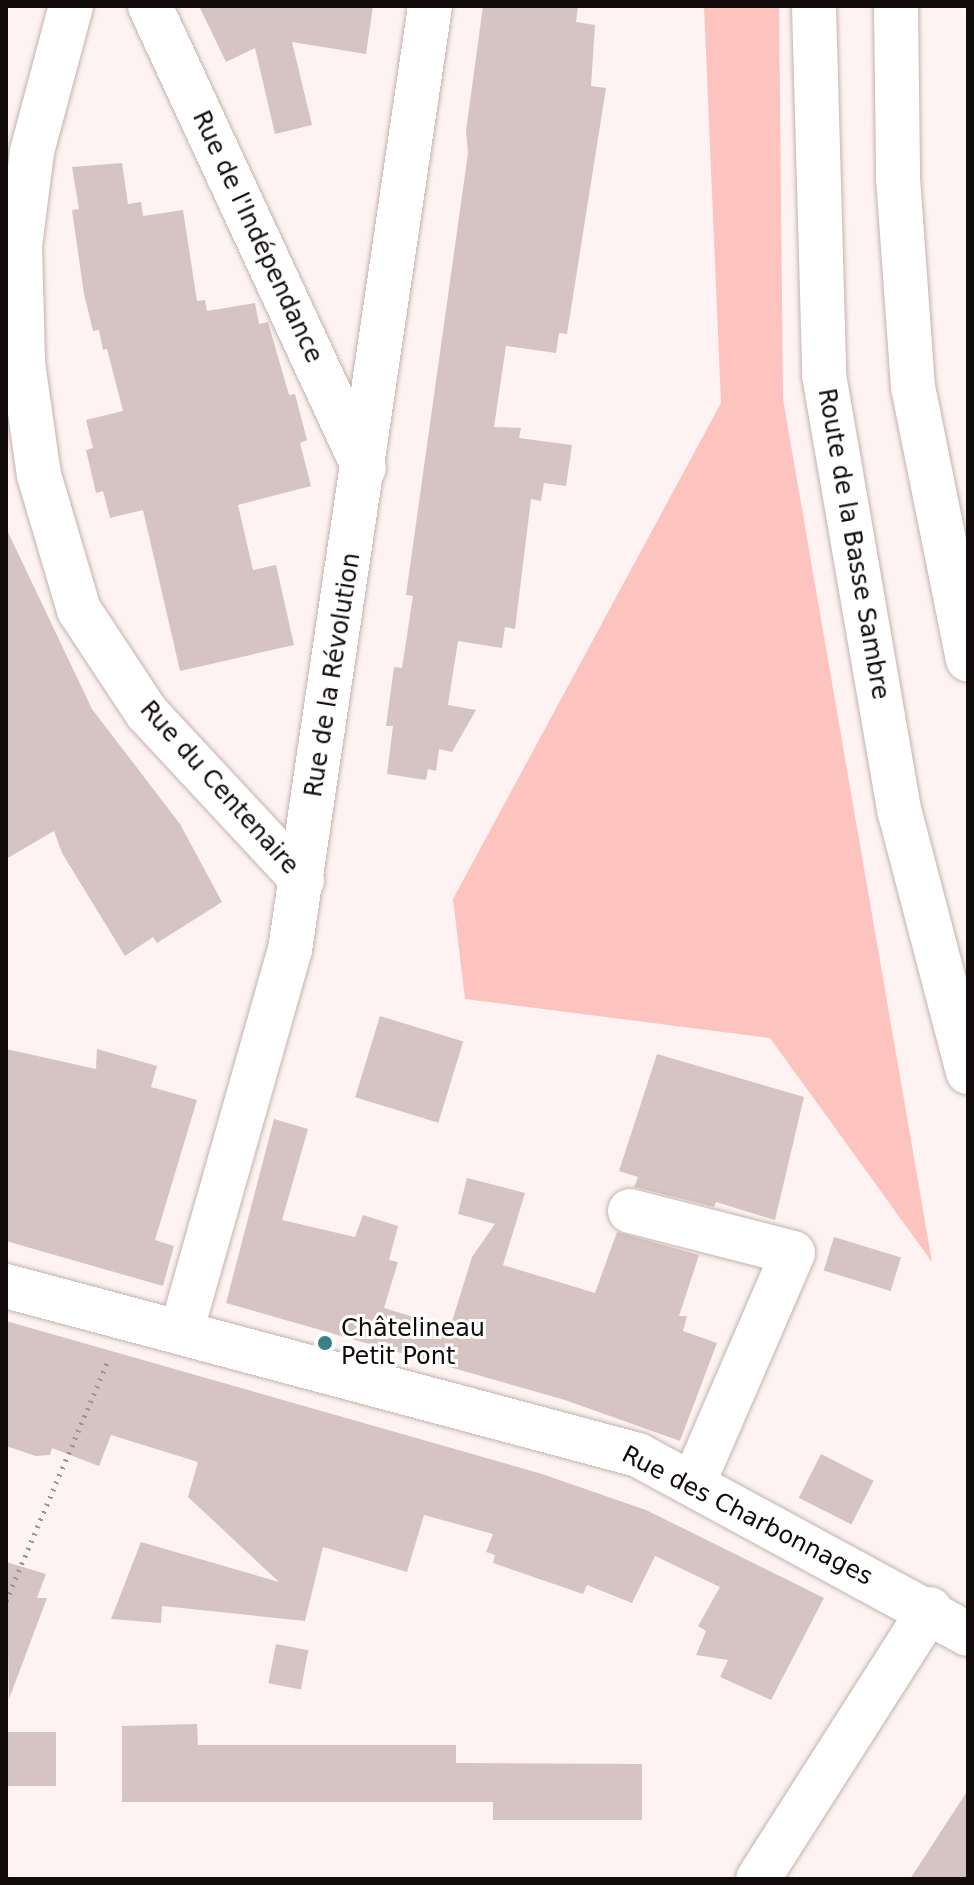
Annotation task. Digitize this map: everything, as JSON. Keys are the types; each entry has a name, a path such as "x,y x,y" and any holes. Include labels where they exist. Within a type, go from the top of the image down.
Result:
{"main road":[{"name":"Rue du Centenaire","path":"71,6 32,152 20,246 23,363 39,475 79,610 147,713 302,880"},
{"name":"Rue de l'Indépendance","path":"150,6 364,468"},
{"name":"Rue de la Révolution","path":"181,1332 290,950 364,468 430,6"},
{"name":"Route de la Basse Sambre","path":"814,6 824,375 900,813 968,1072"},
{"path":"896,6 898,178 913,387 968,659"},
{"path":"630,1211 793,1253 693,1484"},
{"name":"Rue des Charbonnages","path":"6,1286 638,1455 930,1609 968,1634"},
{"path":"758,1879 930,1609"}],"path":[{"path":"6,1601 125,1320"}],"shaded area":[{"path":"704,6 779,6 783,399 932,1262 770,1038 465,999 453,899 721,403"}],"building":[{"path":"199,6 373,6 366,54 292,42 312,125 275,134 255,48 226,62"},
{"path":"483,6 578,6 576,22 595,25 591,86 606,88 567,334 559,333 556,353 506,346 494,427 521,428 519,438 572,445 566,486 544,483 541,501 531,499 515,629 505,627 502,648 458,641 448,705 476,710 452,752 439,749 436,771 428,769 426,780 387,774 393,726 386,726 394,667 402,668 413,596 406,595 468,153 466,131"},
{"path":"122,163 128,204 141,202 143,216 183,210 197,301 205,300 207,311 255,303 259,324 268,322 289,395 295,394 307,440 300,443 311,486 238,505 253,570 276,565 294,645 180,671 143,510 110,518 103,491 96,493 86,450 93,448 86,420 123,411 107,349 103,350 99,330 93,331 84,294 72,210 79,209 72,167"},
{"path":"6,528 92,709 180,824 222,902 157,943 153,937 125,956 62,853 54,831 6,859"},
{"path":"380,1016 463,1041 438,1123 355,1097"},
{"path":"6,1049 96,1069 97,1049 157,1066 151,1087 197,1100 155,1240 174,1246 163,1286 6,1241"},
{"path":"657,1054 804,1097 775,1220 716,1202 714,1207 634,1187 638,1177 619,1171"},
{"path":"274,1119 308,1129 282,1220 355,1237 363,1215 398,1226 389,1260 398,1262 384,1308 450,1328 472,1257 495,1224 458,1214 467,1178 525,1193 503,1265 595,1293 617,1232 699,1255 679,1316 687,1316 683,1331 717,1343 680,1441 565,1400 226,1303"},
{"path":"834,1237 901,1257 891,1291 824,1270"},
{"path":"6,1321 542,1474 646,1510 824,1598 771,1700 720,1677 728,1660 696,1655 706,1631 698,1626 720,1587 655,1556 632,1603 587,1585 583,1594 493,1563 495,1555 486,1552 493,1534 424,1515 407,1572 323,1547 305,1621 162,1606 161,1623 111,1619 141,1542 279,1582 188,1497 198,1462 111,1435 99,1466 52,1448 50,1455 36,1456 6,1446"},
{"path":"821,1454 874,1481 851,1524 799,1498"},
{"path":"6,1562 46,1574 37,1598 47,1598 9,1699"},
{"path":"276,1644 308,1650 301,1690 268,1683"},
{"path":"197,1724 198,1745 456,1745 456,1763 642,1764 642,1820 493,1820 493,1802 122,1802 122,1726"},
{"path":"6,1732 56,1732 56,1786 6,1786"},
{"path":"968,1790 968,1879 910,1879"}],"place":[{"name":"Châtelineau Petit Pont","path":"325,1343"}]}
